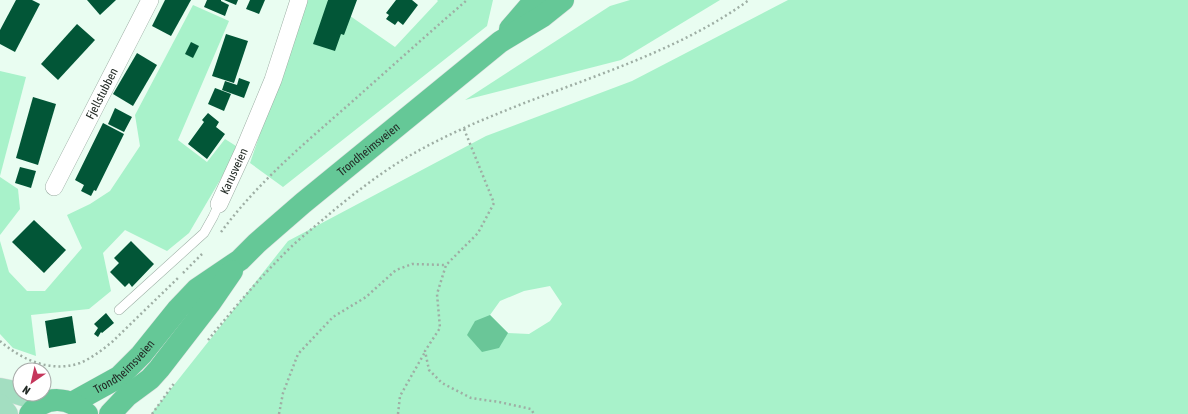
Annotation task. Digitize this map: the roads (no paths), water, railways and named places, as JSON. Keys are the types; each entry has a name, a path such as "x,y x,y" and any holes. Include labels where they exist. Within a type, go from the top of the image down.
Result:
{"highway":[{"name":"Trondheimsveien","path":"500,42 535,0"},
{"name":"Trondheimsveien","path":"110,414 127,396 150,379 210,303 240,260 257,243 303,203 500,42 543,16 563,0"},
{"name":"Trondheimsveien","path":"79,408 119,377 141,355 178,309 197,289 240,260"},
{"path":"129,414 150,379"},
{"path":"38,408 59,400 79,408"}],"main road":[{"path":"0,389 10,391 38,408"},
{"path":"0,405 7,414"}],"street":[{"name":"Fjellstubben","path":"54,187 150,0"},
{"name":"Karusveien","path":"219,204 274,80 299,0"}],"lane":[{"name":"Karusveien","path":"119,310 204,232 213,218 219,204"}]}
